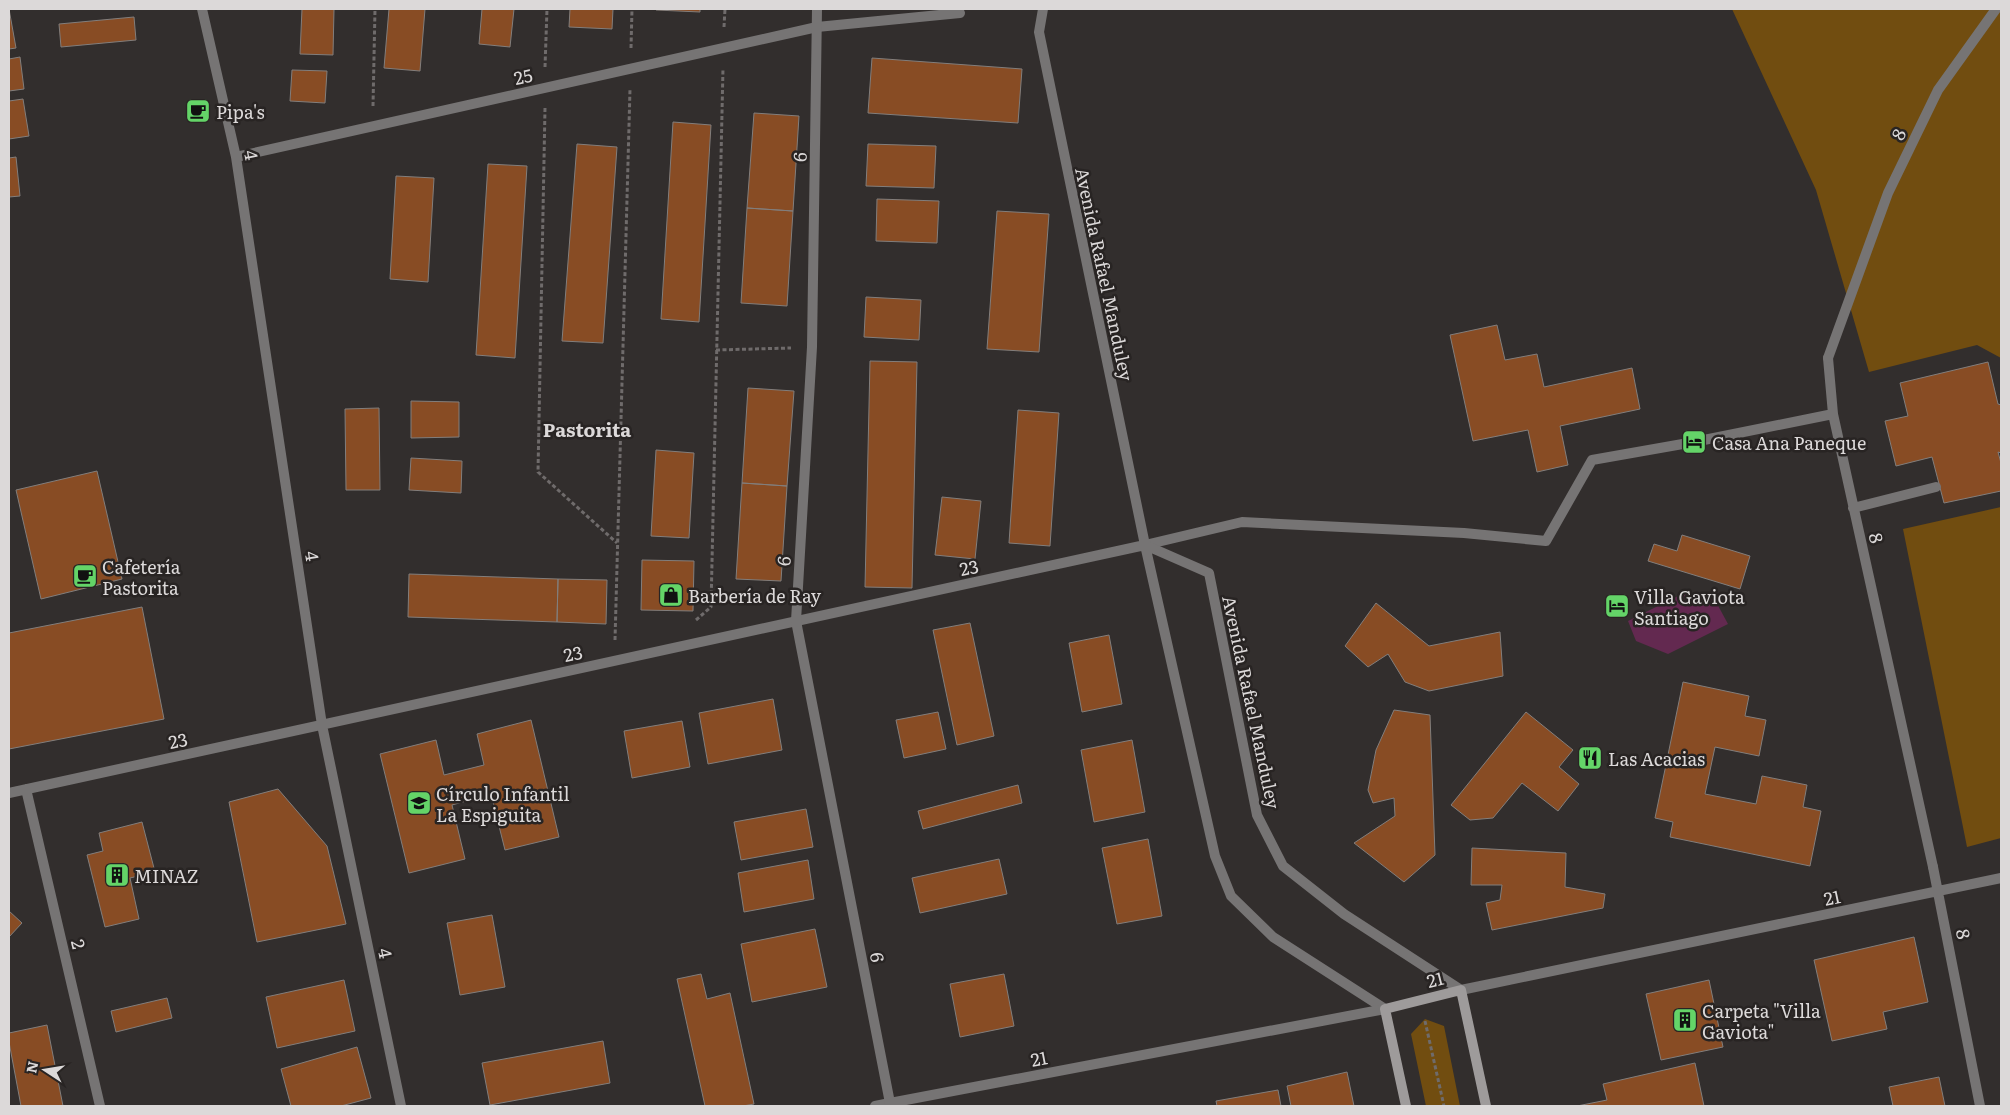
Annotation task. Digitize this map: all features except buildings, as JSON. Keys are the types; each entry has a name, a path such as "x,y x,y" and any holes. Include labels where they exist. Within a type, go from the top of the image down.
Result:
{"main road":[{"name":"21","path":"1385,1009 1461,990"},
{"path":"1461,990 1486,1106"},
{"path":"1385,1009 1406,1106"}],"street":[{"name":"4","path":"202,9 236,157 322,725 402,1106"},
{"name":"6","path":"817,9 812,347 796,621 890,1105"},
{"name":"Avenida Rafael Manduley","path":"1043,9 1039,32 1145,545 1215,856 1231,896 1273,937 1385,1009"},
{"name":"8","path":"1980,1106 1939,892 1833,414 1828,358 1888,194 1921,124 1938,90 1996,9"},
{"name":"25","path":"236,157 817,27 960,13"},
{"name":"23","path":"9,793 1145,545 1242,522 1464,533 1546,541 1592,460 1833,414"},
{"path":"1854,508 1936,487"},
{"name":"Avenida Rafael Manduley","path":"1145,545 1209,573 1257,816 1283,866 1344,914 1461,990"},
{"name":"2","path":"26,789 100,1106"},
{"name":"21","path":"1461,990 2001,878"},
{"name":"21","path":"875,1106 890,1105 1385,1009"}],"path":[{"path":"373,127 374,9"},
{"path":"547,9 538,472 618,544"},
{"path":"614,661 632,9"},
{"path":"691,625 711,607 725,9"},
{"path":"716,350 812,347"},
{"path":"1425,1019 1444,1106"}],"shaded area":[{"path":"1732,9 2001,9 2001,358 1977,345 1869,372 1816,190"},
{"path":"2001,507 2001,838 1967,847 1903,529"},
{"path":"1686,592 1715,600 1728,624 1668,654 1636,641 1628,621"},
{"path":"1425,1019 1444,1026 1460,1106 1426,1106 1411,1034"}],"place":[{"name":"Pipa's","path":"198,111"},
{"name":"Casa Ana Paneque","path":"1694,442"},
{"name":"Cafetería Pastorita","path":"85,576"},
{"name":"Barbería de Ray","path":"671,595"},
{"name":"Villa Gaviota Santiago","path":"1617,606"},
{"name":"Las Acacias","path":"1590,758"},
{"name":"Círculo Infantil La Espiguita","path":"419,803"},
{"name":"MINAZ","path":"117,875"},
{"name":"Carpeta \"Villa Gaviota\"","path":"1685,1020"}],"district":[{"name":"Pastorita","path":"587,429"}]}
